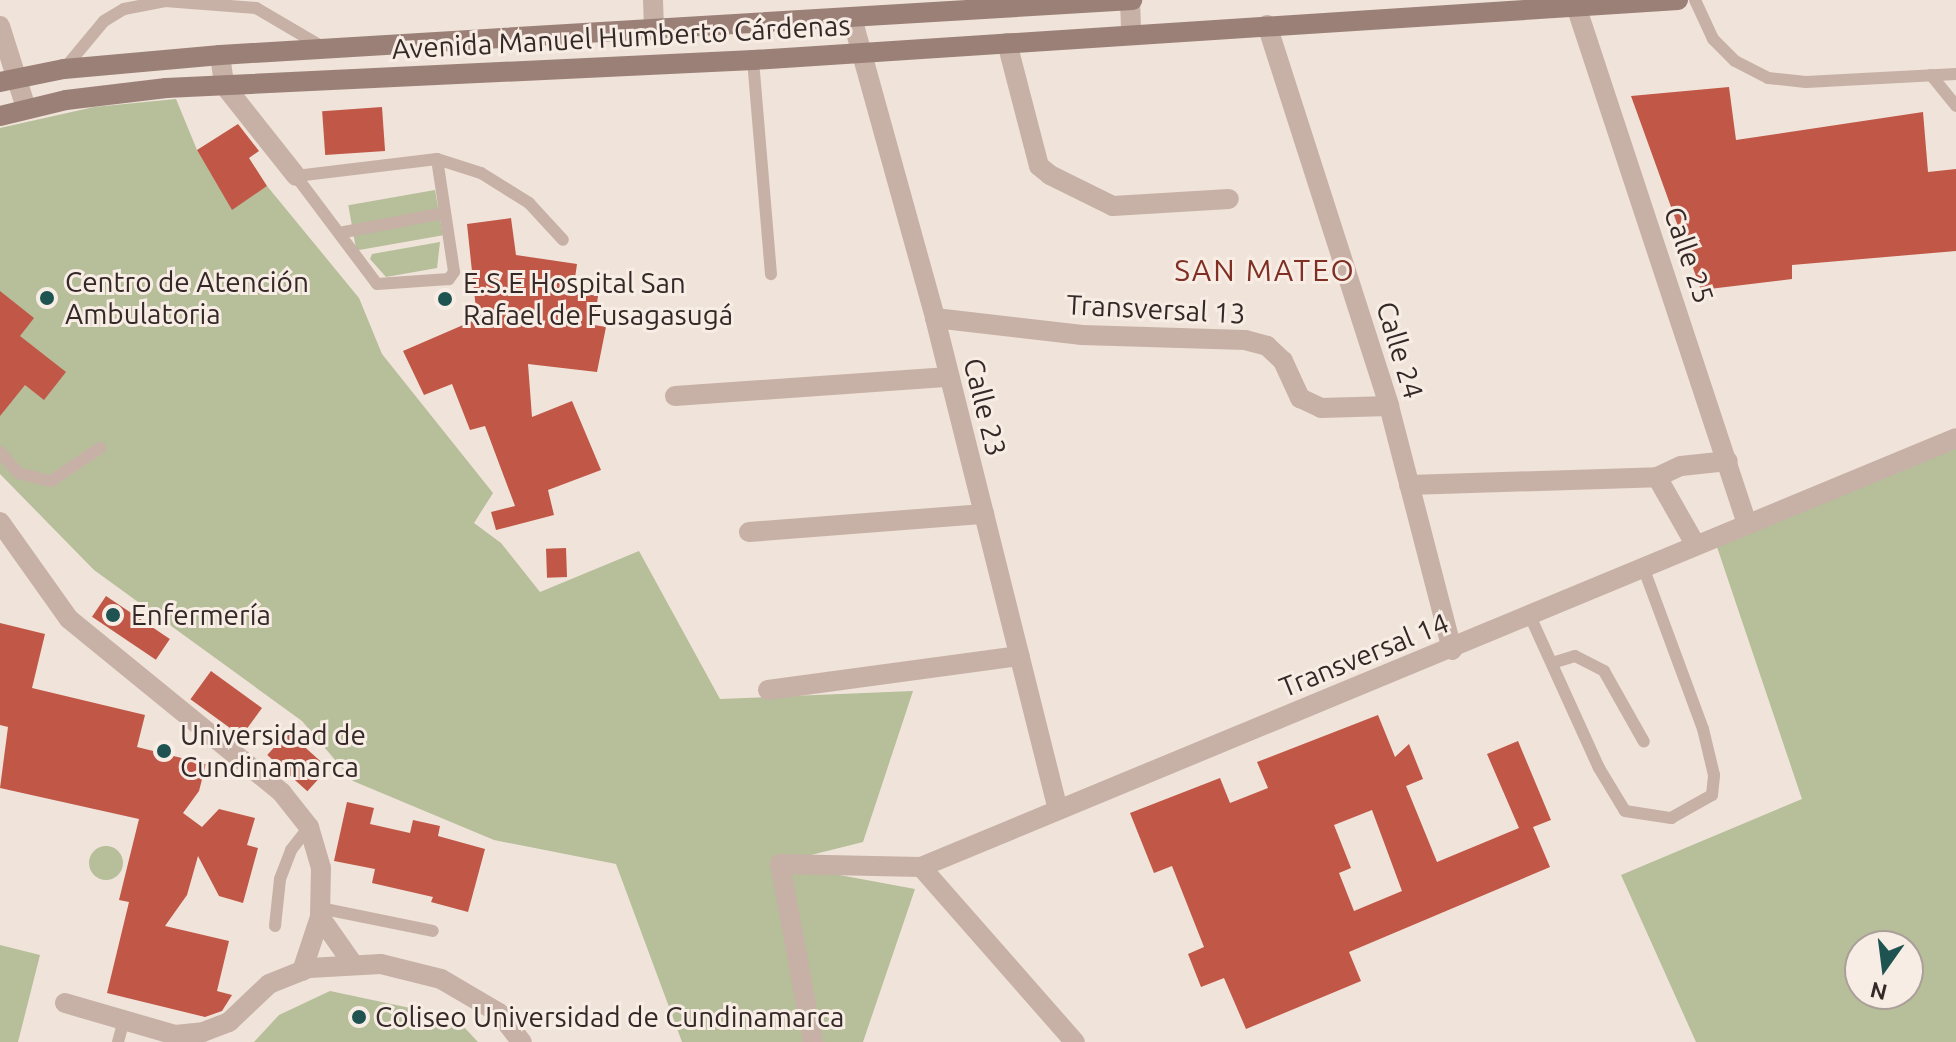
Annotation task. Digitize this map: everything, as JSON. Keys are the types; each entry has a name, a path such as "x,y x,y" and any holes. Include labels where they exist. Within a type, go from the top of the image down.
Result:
{"main road":[{"name":"Avenida Manuel Humberto Cárdenas","path":"8,80 64,69 220,55 1131,0"},
{"name":"Avenida Manuel Humberto Cárdenas","path":"1,113 224,85 753,60 1678,0"}],"street":[{"path":"653,0 654,31"},
{"path":"1131,0 1131,34"},
{"name":"Calle 25","path":"1576,6 1746,521"},
{"name":"Calle 23","path":"852,18 935,318 1058,810"},
{"name":"Calle 24","path":"1267,25 1389,406 1452,650"},
{"path":"0,26 8,80 26,108"},
{"path":"1007,43 1039,166 1050,175 1113,206 1229,199"},
{"path":"220,55 224,85 296,176"},
{"name":"Transversal 13","path":"935,318 1082,335 1245,340 1267,346 1283,361 1300,398 1321,408 1389,406"},
{"path":"675,396 948,377"},
{"name":"Transversal 14","path":"813,1042 780,864 921,867 1452,650 1746,521 1956,438"},
{"path":"1409,485 1657,477 1681,466 1728,461"},
{"path":"1657,477 1695,544"},
{"path":"749,532 984,514"},
{"path":"0,522 69,619 282,793 309,827 321,868 320,913 302,971"},
{"path":"768,690 1020,656"},
{"path":"921,867 1075,1042"},
{"path":"320,913 353,964"},
{"path":"65,1003 120,1033 174,1038 229,1022 269,984 302,971 353,964 381,964 441,979 499,1013 522,1042"}],"lane":[{"path":"1695,0 1713,39 1735,61 1768,78 1806,82 1956,74"},
{"path":"64,69 104,21 124,9 165,1 256,8 326,49"},
{"path":"753,60 771,274"},
{"path":"1931,75 1956,106"},
{"path":"296,176 437,159 481,173 529,203 563,240"},
{"path":"296,176 377,284 449,279 454,272 437,159"},
{"path":"339,233 445,213"},
{"path":"0,452 18,473 51,481 100,448"},
{"path":"1530,616 1599,768 1625,811 1671,818 1712,795 1714,775 1703,729 1643,567"},
{"path":"1552,663 1575,656 1604,671 1644,742"},
{"path":"275,926 280,879 291,850 309,827"},
{"path":"320,913 433,931"}],"green space":[{"path":"176,99 197,150 232,209 267,186 359,298 382,354 493,493 474,523 501,543 540,592 639,551 720,699 913,691 863,842 795,859 796,867 915,889 863,1042 682,1042 616,864 494,840 353,781 302,721 94,570 0,474 0,128 94,107"},
{"path":"435,190 443,235 356,251 348,205"},
{"path":"440,242 437,268 386,277 370,259 372,254"},
{"path":"1956,448 1956,1042 1696,1042 1621,875 1802,799 1716,544"},
{"path":"106,846 118,851 123,863 118,875 106,880 94,875 89,863 94,851"},
{"path":"0,945 40,955 18,1042 0,1042"},
{"name":"Coliseo Universidad de Cundinamarca","path":"330,991 429,1012 463,1026 478,1042 254,1042 279,1015"}],"building":[{"path":"1729,87 1736,140 1923,112 1928,172 1956,169 1956,251 1792,265 1792,279 1701,290 1631,96"},
{"path":"382,107 385,151 325,155 322,111"},
{"path":"238,124 259,151 249,158 267,186 232,210 197,150"},
{"path":"511,218 516,255 577,264 573,292 598,296 594,325 606,327 597,372 528,364 532,417 572,401 601,470 548,490 554,515 496,530 491,512 515,506 485,426 470,430 452,384 424,395 403,351 477,319 467,224"},
{"path":"0,291 34,318 20,336 66,372 44,400 25,385 0,416"},
{"path":"566,548 567,577 547,578 546,549"},
{"path":"106,596 170,639 156,660 92,617"},
{"path":"0,623 45,634 32,688 145,715 137,747 206,764 199,791 183,813 202,827 219,809 255,818 247,845 258,848 243,903 219,896 198,856 187,895 165,926 229,941 217,991 232,995 222,1011 205,1017 107,993 129,902 119,900 139,819 0,788 8,727 0,725"},
{"path":"211,671 262,708 241,736 190,699"},
{"path":"1378,715 1395,757 1409,744 1423,779 1406,786 1437,862 1519,828 1487,754 1518,741 1551,820 1533,827 1550,867 1349,952 1361,981 1246,1029 1224,978 1201,987 1188,954 1204,947 1172,866 1154,873 1130,813 1220,778 1230,803 1268,788 1257,762","holes":["1372,810 1402,891 1354,911 1339,873 1351,868 1334,825"]},
{"path":"288,732 328,768 307,791 267,755"},
{"path":"347,802 374,808 370,824 410,833 413,820 440,826 438,836 485,849 468,912 431,902 433,897 372,883 375,869 334,861"}],"place":[{"name":"Centro de Atención Ambulatoria","path":"47,298"},
{"name":"E.S.E Hospital San Rafael de Fusagasugá","path":"445,299"},
{"name":"Enfermería","path":"113,615"},
{"name":"Universidad de Cundinamarca","path":"164,751"},
{"name":"Coliseo Universidad de Cundinamarca","path":"359,1017"}],"district":[{"name":"SAN MATEO","path":"1265,270"}]}
